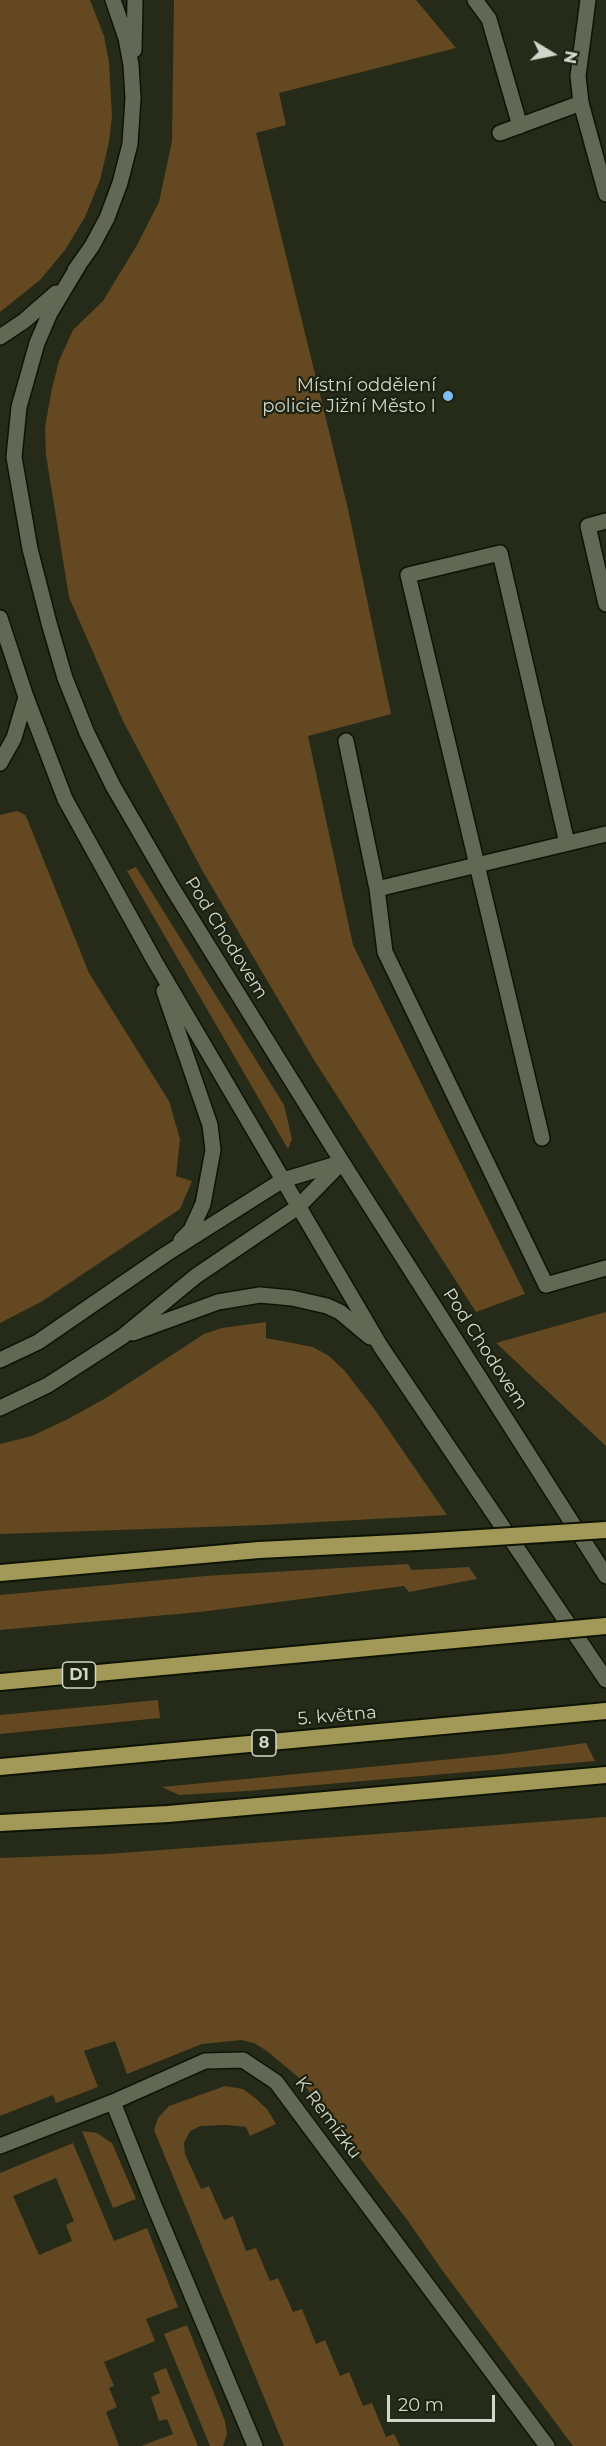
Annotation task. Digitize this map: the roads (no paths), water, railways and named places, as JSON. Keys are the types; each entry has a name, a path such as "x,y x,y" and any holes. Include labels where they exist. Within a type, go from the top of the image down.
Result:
{"highway":[{"path":"0,1572 260,1550 606,1530"},
{"name":"D1","path":"0,1682 606,1626"},
{"name":"5. května","path":"0,1767 606,1711"},
{"path":"0,1823 168,1814 606,1775"}],"main road":[{"path":"113,0 126,38 131,65 133,98"},
{"path":"0,337 46,302 80,263 107,218 120,183 130,144 135,0"},
{"path":"475,0 489,19 520,126"},
{"path":"588,0 578,76 581,103 606,194"},
{"path":"500,133 581,103"},
{"name":"Pod Chodovem","path":"80,263 50,313 37,343 19,407 14,457 30,549 52,634 65,678 87,733 113,786 171,886 342,1162 606,1575"},
{"path":"606,520 588,526 606,604"},
{"path":"542,1138 475,865 408,576 500,553 567,843"},
{"path":"0,618 26,697 65,799 154,960 381,1347 606,1680"},
{"path":"0,763 15,738 26,697"},
{"path":"346,741 377,889 385,952 546,1285 606,1268"},
{"path":"377,889 606,834"},
{"path":"154,960 210,1125 213,1150 205,1196 197,1218 191,1230 166,1254"},
{"path":"0,1360 23,1350 64,1325 166,1254 283,1180 342,1162"},
{"path":"0,1408 48,1385 122,1337 196,1276 298,1208 342,1162"},
{"path":"122,1337 218,1302 260,1295 292,1298 327,1306 352,1320 381,1347"},
{"path":"555,1780 606,1782"},
{"name":"K Remízku","path":"0,2146 113,2102 205,2061 243,2060 276,2082 547,2446"},
{"path":"113,2102 255,2446"}],"place":[{"name":"Místní oddělení policie Jižní Město I","path":"448,396"}]}
